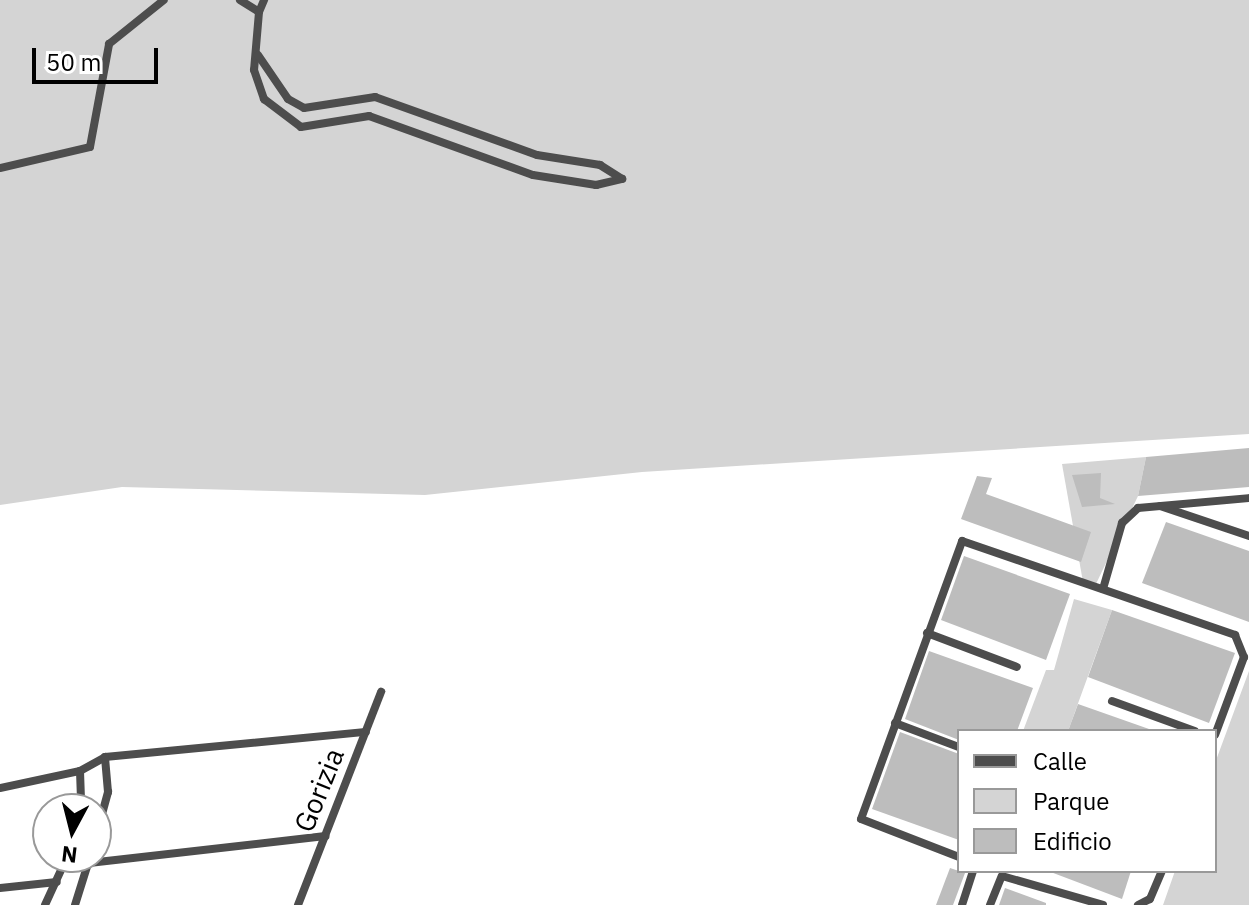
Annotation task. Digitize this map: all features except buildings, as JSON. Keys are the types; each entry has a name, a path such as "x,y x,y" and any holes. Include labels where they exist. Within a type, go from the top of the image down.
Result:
{"street":[{"path":"0,168 90,147 109,44 164,0"},
{"path":"240,0 259,12"},
{"path":"258,55 288,99 304,108 375,97 537,155 600,165 622,179 596,185 533,175 369,116 301,127 264,99 254,70 258,55 259,12 264,0"},
{"path":"1103,589 1122,523 1155,505 1249,498"},
{"path":"1155,505 1249,536"},
{"path":"957,856 861,819 962,541 1103,589 1245,643 1217,729"},
{"path":"927,633 1017,667"},
{"name":"Gorizia","path":"298,905 381,692"},
{"path":"1112,701 1189,729"},
{"path":"895,723 957,746"},
{"path":"0,788 80,771 105,757 366,732"},
{"path":"105,757 108,793"},
{"path":"80,771 81,793"},
{"path":"112,858 325,836"},
{"path":"45,905 61,873"},
{"path":"75,905 86,873"},
{"path":"962,905 972,873"},
{"path":"1138,905 1150,899 1161,873"},
{"path":"990,905 1002,876 1103,905"},
{"path":"0,888 57,882"}],"green space":[{"path":"0,0 1249,0 1249,434 642,472 425,495 122,487 0,505"},
{"path":"1146,457 1138,496 1095,586 1083,582 1062,464"},
{"path":"1074,599 1112,610 1069,729 1024,729 1046,670 1054,670"},
{"path":"1249,671 1249,905 1163,905 1174,873 1217,873 1217,758"}]}
